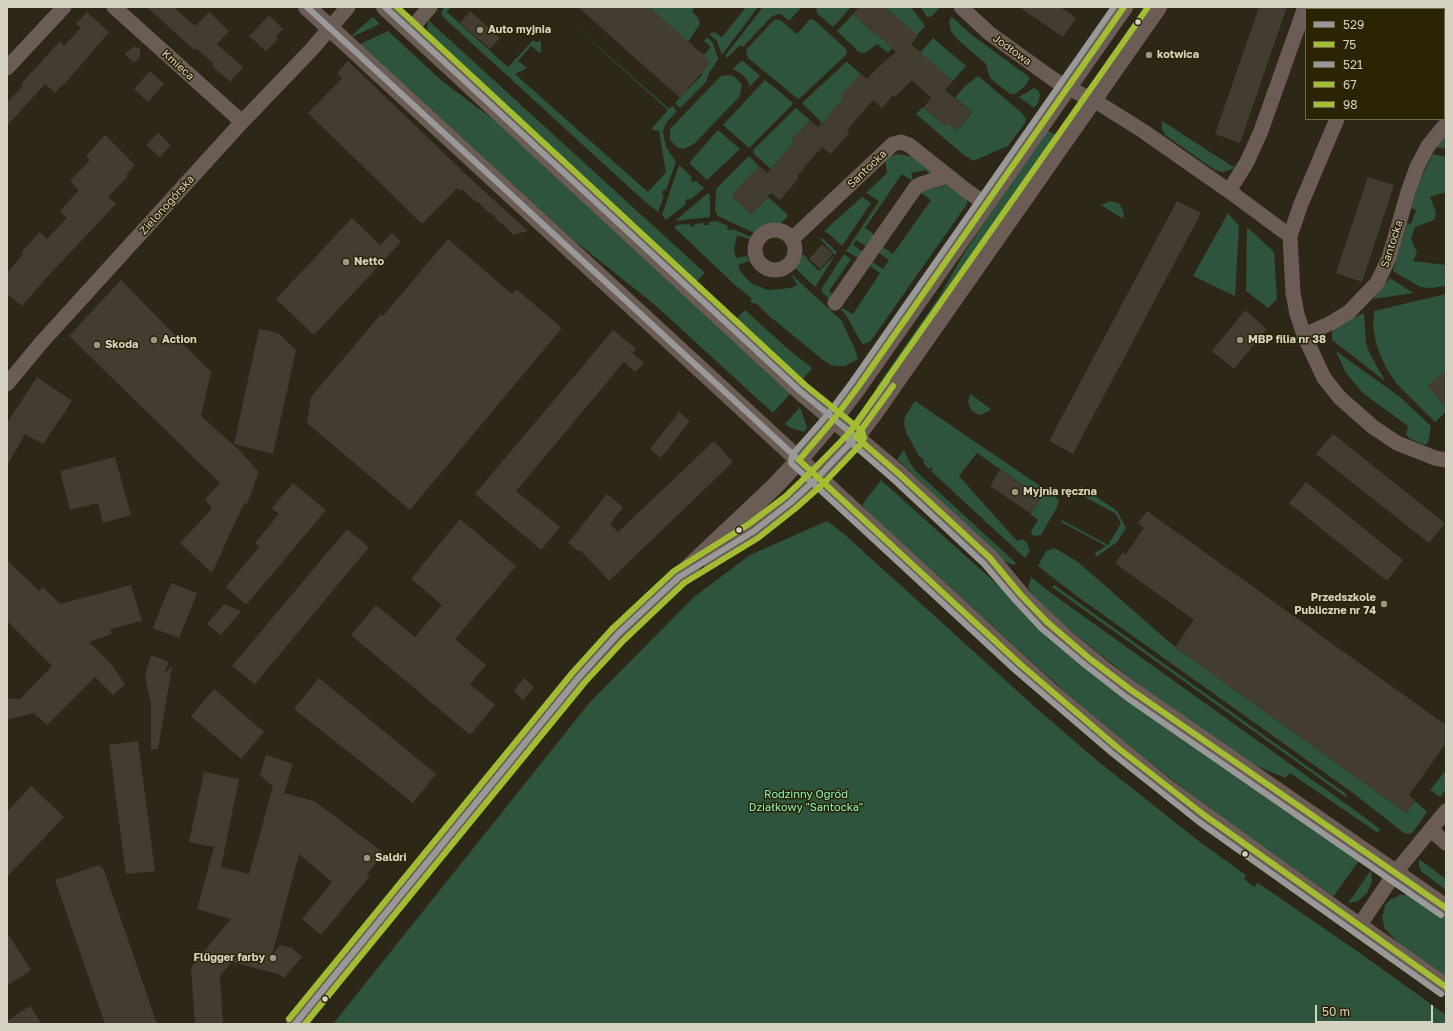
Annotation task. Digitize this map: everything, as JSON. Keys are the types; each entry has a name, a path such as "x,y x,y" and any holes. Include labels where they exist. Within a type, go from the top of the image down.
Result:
{"street":[{"path":"7,68 64,7"},
{"name":"Kmieca","path":"114,7 242,122"},
{"path":"308,7 1021,665 1118,748 1193,807 1446,987"},
{"name":"Zielonogórska","path":"7,384 41,343 348,7"},
{"path":"385,7 800,391 899,474 990,558 1033,608 1090,659 1131,690 1446,908"},
{"path":"410,30 430,7"},
{"name":"Jodłowa","path":"961,7 989,33 1046,74 1067,87"},
{"path":"295,1024 579,677 631,622 776,485 834,419 858,387 1124,7"},
{"path":"679,577 754,531 791,502 818,477 856,437 1158,7"},
{"path":"1229,191 1241,173 1258,136 1305,7"},
{"path":"1067,87 1092,100 1143,131 1290,236"},
{"path":"1337,120 1301,204 1290,236 1293,293 1297,314 1304,335 1324,378 1351,409 1373,428 1397,443 1435,458 1446,460"},
{"name":"Santocka","path":"1304,335 1331,323 1349,312 1377,283 1389,258 1408,192 1417,167 1428,146 1446,124"},
{"name":"Santocka","path":"792,239 893,144 901,142 909,145 967,191 986,204"},
{"path":"835,303 916,187 921,184 948,176"},
{"path":"1360,926 1396,874 1446,811"},
{"path":"1431,830 1446,843"}],"green space":[{"path":"445,7 451,7 447,12 508,67 533,40 536,42 541,41 541,52 540,53 531,46 518,61 527,68 515,74 648,192 666,172 659,131 653,130 652,128 668,110 553,7 669,109 672,106 677,111 666,123 663,132 666,147 676,162 666,190 663,190 662,195 664,196 658,212 442,16 441,12"},
{"path":"628,7 695,7 692,11 698,18 700,24 683,49"},
{"path":"746,7 758,7 722,55 717,41 709,34 714,32 722,37"},
{"path":"763,7 802,7 789,21 782,15 778,14 771,17 743,47 740,45 727,58 725,56"},
{"path":"816,7 851,7 833,26 817,13"},
{"path":"885,7 911,7 925,26 917,35"},
{"path":"920,7 940,7 932,16 927,17"},
{"path":"853,14 875,34 877,31 894,46 888,53 877,44 865,53 859,52 837,31"},
{"path":"373,17 380,24 352,37 351,36"},
{"path":"952,17 972,35 1029,77 1029,80 1024,87 1015,94 1010,94 990,78 986,64 956,38 951,31 949,22"},
{"path":"810,19 814,20 846,49 847,54 798,99 748,58 746,50 774,20 780,20 797,34"},
{"path":"428,20 705,273 696,282 433,39 427,29"},
{"path":"388,31 442,81 510,132 791,393 773,413 655,305 571,238 360,44"},
{"path":"707,37 713,43 719,58 709,73 706,82 680,108 675,103 703,74 693,64 702,53 704,55 711,47 704,41"},
{"path":"933,38 966,66 953,81 920,53"},
{"path":"742,60 760,76 749,87 749,83 743,75 733,69"},
{"path":"847,62 861,74 842,95 844,98 822,123 802,103"},
{"path":"721,76 733,76 742,85 740,96 695,143 684,149 678,148 670,140 670,129"},
{"path":"978,76 1022,113 1026,119 1025,123 1008,146 973,161 966,157 916,114 923,107 945,126 948,123 957,131 972,112 955,98 965,86"},
{"path":"765,80 792,102 792,105 749,148 723,125"},
{"path":"1034,88 1038,90 1040,95 1038,103 1034,108 1019,97"},
{"path":"796,108 810,120 791,141 793,144 771,169 754,154 753,150"},
{"path":"1162,121 1235,168 1223,172 1215,170 1165,135 1162,129"},
{"path":"718,130 740,149 707,180 689,163"},
{"path":"1047,130 1058,136 879,391 876,388 941,294 961,258"},
{"path":"1446,130 1446,149 1433,147"},
{"path":"898,154 913,157 934,171 930,175 926,170 911,173 913,180 902,174 865,228 874,234 866,246 856,240 853,245 863,252 858,258 846,251 879,201 866,193 887,173 885,157"},
{"path":"1433,154 1446,157 1446,192 1430,197 1436,213 1434,220 1415,227 1411,239 1417,252 1413,261 1446,265 1446,286 1431,288 1420,287 1393,271 1407,223 1411,224 1416,210 1411,208 1419,182"},
{"path":"749,156 759,166 732,196 752,214 768,197 788,216 780,224 765,226 754,233 718,216 715,211 716,189"},
{"path":"679,165 692,177 690,179 693,182 696,181 704,188 690,200 688,198 685,202 686,204 666,220 662,215"},
{"path":"950,184 967,199 967,204 870,342 863,344 846,315 840,309 844,309 853,314 880,273 870,266 873,262 883,269 889,260 879,253 883,247 893,254 931,200 921,193 923,191"},
{"path":"708,193 710,195 710,217 675,221"},
{"path":"862,197 871,203 842,246 824,231"},
{"path":"1110,201 1120,205 1124,213 1123,219 1101,205"},
{"path":"1228,213 1239,226 1235,296 1193,276"},
{"path":"717,221 728,226 727,229 732,231 733,229 751,237 749,239 737,235 734,249 736,258 747,256 749,261 738,265 740,271 748,280 753,284 768,290 791,288 797,285 791,274 841,320 855,349 858,359 845,366 831,365 823,360 772,319 756,303 754,304 750,301 752,299 737,287 675,228 676,225 690,224 690,227 695,226 695,224 704,223 704,225 709,225 709,222"},
{"path":"1247,227 1274,252 1277,299 1268,308 1246,291"},
{"path":"822,238 837,252 815,287 795,268 804,254 819,271 835,255 820,239"},
{"path":"844,254 851,259 829,291 833,295 830,300 822,292 822,288"},
{"path":"1390,278 1413,293 1373,299"},
{"path":"1446,294 1446,371 1428,386 1446,407 1446,412 1435,422 1397,384 1388,371 1376,343 1373,327 1374,311"},
{"path":"745,310 788,349 812,368 803,379 742,325 743,323 737,318"},
{"path":"1364,313 1366,343 1370,354 1385,381 1332,340 1332,327"},
{"path":"1336,351 1400,397 1431,426 1428,443 1424,445 1411,439 1406,435 1408,426 1364,394 1346,373"},
{"path":"970,394 991,409 981,415 971,410 968,402"},
{"path":"915,401 1055,496 1059,501 1041,535 1032,535 1031,531 1038,520 1030,514 1041,498 977,453 959,476 1017,541 1022,539 1027,543 1030,551 1025,558 931,471 933,468 931,467 929,469 923,462 924,460 921,457 920,458 906,432 904,424 905,416"},
{"path":"800,407 807,427 803,432 785,424"},
{"path":"904,450 910,463 916,471 1017,564 1012,565 1004,561 897,459"},
{"path":"881,480 1027,613 1360,859 1333,897 1193,796 1133,749 1065,692 871,515 862,505"},
{"path":"1081,486 1117,511 1126,528 1117,542 1096,557 1095,553 1106,546 1061,522 1062,520 1108,545 1121,523 1115,513 1077,493"},
{"name":"Rodzinny Ogród Działkowy \"Santocka\"","path":"827,521 843,533 1035,707 1094,758 1200,842 1246,875 1244,879 1254,887 1258,883 1360,953 1446,1015 1446,1024 333,1024 590,702 694,597 750,555"},
{"path":"1054,548 1078,562 1175,647 1406,813 1415,801 1427,812 1413,832 1409,834 1404,833 1353,793 1074,594 1038,566 1046,551"},
{"path":"1031,577 1051,593 1360,814 1380,829 1378,833 1290,773 1285,778 1252,764 1134,681 1068,629 1033,596 1028,588"},
{"path":"1054,585 1346,794 1347,798 1052,587"},
{"path":"1446,770 1446,789 1440,797 1430,790"},
{"path":"1419,859 1446,879 1446,890 1422,872 1419,867"},
{"path":"1371,870 1372,881 1367,893 1358,901 1348,903"},
{"path":"1400,895 1411,895 1446,918 1446,977 1400,945 1385,929 1382,918 1385,905 1391,899"}],"building":[{"path":"147,7 173,7 195,26 209,12 229,31 217,44 243,67 230,82 212,66 214,64 196,48 194,50"},
{"path":"578,7 650,7 711,62 680,98"},
{"path":"859,7 885,7 918,36 911,44 953,81 945,90 971,112 957,131 948,123 945,126 924,107 931,98 912,80 895,97 893,95 882,108 873,100 847,130 850,133 830,154 822,147 797,176 799,178 780,200 771,193 752,214 732,196 759,166 767,173 793,144 791,141 810,120 818,127 844,98 841,95 861,74 867,79 896,52 853,14"},
{"path":"1019,7 1060,7 1076,18 1063,37"},
{"path":"1259,7 1287,7 1240,143 1215,134"},
{"name":"Auto myjnia","path":"470,11 500,38 490,49 460,23"},
{"path":"87,12 109,32 64,85 63,84 55,93 45,84 7,126 7,102 23,86 21,84 60,41 64,46 81,28 76,24"},
{"path":"269,15 283,29 275,37 278,39 266,51 249,36"},
{"path":"134,46 136,48 140,48 140,56 134,63 125,54"},
{"path":"348,61 473,181 528,231 513,235 490,212 489,213 462,189 460,191 457,188 422,224 308,113 342,78 337,73"},
{"path":"150,71 164,84 148,102 134,89"},
{"path":"158,133 171,145 160,157 146,145"},
{"path":"105,135 135,165 126,175 128,176 108,197 116,204 48,276 22,306 7,294 7,273 23,254 21,252 40,232 47,239 67,218 60,211 79,190 70,181 90,160 86,156"},
{"path":"1368,177 1394,185 1362,282 1336,273"},
{"path":"1177,201 1201,213 1073,454 1049,441"},
{"name":"Netto","path":"352,218 380,245 392,233 401,242 314,335 276,299"},
{"path":"448,239 512,294 516,289 562,328 410,510 307,423 311,397 381,314 383,316"},
{"path":"822,244 833,254 820,269 809,259"},
{"path":"121,280 211,372 201,416 238,449 259,472 247,504 244,503 212,573 180,543 212,509 205,499 220,483 69,336"},
{"name":"MBP filia nr 38","path":"1245,310 1267,329 1234,369 1212,351"},
{"path":"259,329 278,333 296,350 273,454 234,444"},
{"path":"613,330 636,349 632,353 644,363 635,372 624,362 516,491 560,527 541,550 475,494"},
{"path":"1446,371 1446,407 1428,386"},
{"path":"37,377 72,401 43,444 25,434 7,466 7,423"},
{"path":"679,412 690,421 661,458 650,449"},
{"path":"1333,434 1445,523 1429,543 1316,454"},
{"path":"714,441 733,462 609,581 580,550 578,551 568,543 607,494 623,507 610,524 618,532"},
{"path":"115,457 131,515 103,523 98,503 70,510 60,471"},
{"name":"Myjnia ręczna","path":"1000,470 1041,498 1030,513 990,486"},
{"path":"1306,482 1403,560 1387,581 1289,503"},
{"path":"293,483 326,510 246,605 226,587 259,547 255,543 279,514 272,508"},
{"path":"1147,511 1446,725 1446,743 1409,795 1415,801 1406,813 1175,647 1194,620 1115,563 1123,552 1126,554 1144,528 1138,523"},
{"path":"460,519 516,566 455,639 486,665 470,684 495,705 470,735 351,635 376,605 415,637 442,605 411,579"},
{"path":"347,529 369,547 255,684 232,666"},
{"path":"7,560 39,591 43,587 60,604 131,585 142,621 110,629 112,634 89,642 111,664 125,684 113,695 95,677 47,725 34,713 7,720 7,699 20,699 52,666 7,621"},
{"path":"171,583 197,593 179,638 153,628"},
{"path":"224,604 241,611 221,635 207,624"},
{"path":"151,655 169,662 164,674 172,666 158,749 151,749 151,705 145,675"},
{"path":"319,678 436,774 413,803 294,709"},
{"path":"524,678 534,687 523,700 514,691"},
{"path":"214,689 264,732 241,759 191,716"},
{"path":"138,741 155,871 126,874 109,745"},
{"path":"266,755 293,764 284,793 314,801 384,853 367,874 370,876 321,935 302,919 332,882 299,854 272,955 280,945 292,948 302,957 284,978 278,974 232,962 220,976 223,1024 195,1024 191,967 231,919 197,909 214,847 189,842 204,772 239,779 221,867 249,874 273,786 260,775"},
{"path":"31,786 64,817 7,877 7,812"},
{"path":"99,865 104,870 157,1024 105,1024 55,880"},
{"path":"7,933 31,970 7,986"},
{"path":"30,1006 42,1024 7,1024 7,1021"}],"transit line":[{"name":"529","path":"307,7 799,460"},
{"name":"529","path":"385,7 800,391 856,437"},
{"name":"98","path":"305,1024 585,682 624,640 684,583 758,538 796,508 824,483 862,443 864,438 862,431 805,385 397,7"},
{"name":"521","path":"1114,7 852,382 828,414 792,455 791,463 1016,671 1113,754 1199,822 1441,994"},
{"name":"75","path":"1124,7 858,387 834,419 799,460 1021,665 1118,748 1204,815 1446,987"},
{"name":"67","path":"289,1019 573,672 612,629 674,571 749,524 786,496 850,432 1148,7"},
{"name":"521","path":"887,381 849,433 849,441 894,480 984,564 1041,628 1126,697 1441,915"},
{"name":"75","path":"893,386 856,437 899,474 990,558 1021,595 1047,622 1090,659 1131,690 1446,908"},
{"name":"529","path":"295,1024 579,677 618,634 679,577 754,531 791,502 818,477 856,437"}],"place":[{"name":"Auto myjnia","path":"480,30"},
{"name":"kotwica","path":"1149,55"},
{"name":"Netto","path":"346,262"},
{"name":"Action","path":"154,340"},
{"name":"MBP filia nr 38","path":"1240,340"},
{"name":"Skoda","path":"97,345"},
{"name":"Myjnia ręczna","path":"1015,492"},
{"name":"Przedszkole Publiczne nr 74","path":"1384,604"},
{"name":"Saldri","path":"367,858"},
{"name":"Flügger farby","path":"273,958"}]}
